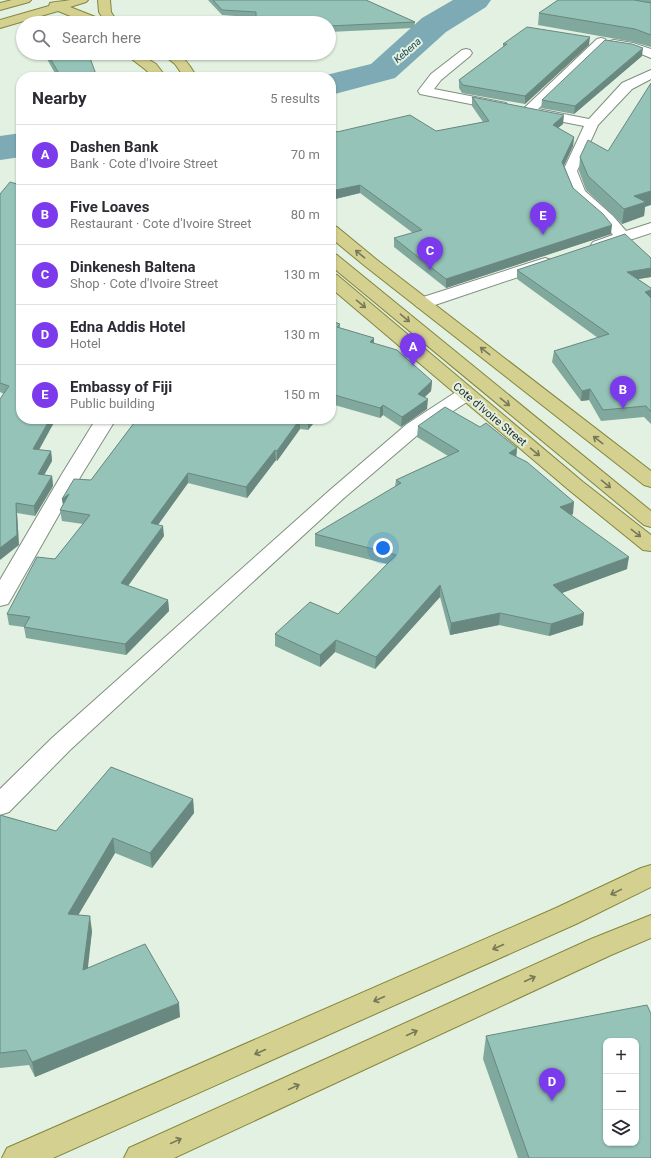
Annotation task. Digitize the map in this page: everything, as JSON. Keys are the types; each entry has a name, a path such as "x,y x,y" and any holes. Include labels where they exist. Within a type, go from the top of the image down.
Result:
{"main road":[{"path":"1,7 25,0"},
{"path":"42,0 80,16"},
{"path":"1,7 28,16 82,0"},
{"path":"104,0 105,12 108,16"},
{"path":"0,24 16,19"},
{"path":"0,33 13,33"},
{"path":"140,60 156,72"},
{"path":"178,60 187,72"},
{"path":"336,234 651,481"},
{"name":"Cote d'Ivoire Street","path":"336,262 651,520"},
{"name":"Cote d'Ivoire Street","path":"336,283 576,486 651,545"},
{"path":"18,1158 566,916 651,875"},
{"path":"140,1158 550,970 651,926"}],"street":[{"path":"586,40 633,47 651,54"},
{"path":"528,111 601,42"},
{"path":"466,53 436,77 425,91 592,124"},
{"path":"622,237 608,219 578,193 570,171 592,124 627,86 646,75 651,74"},
{"path":"586,249 651,228"},
{"path":"423,303 556,259"},
{"path":"0,805 61,744 202,618 337,494 414,428 466,394"},
{"path":"0,599 72,474 103,424"}],"building":[{"path":"213,0 366,0 415,22 336,26 336,16 256,16 256,12 222,10"},
{"path":"558,0 634,0 651,3 651,35 635,29 539,13"},
{"path":"527,27 590,37 525,96 463,85 459,80 507,44 503,44"},
{"path":"605,40 632,44 643,48 575,106 542,100"},
{"path":"51,60 91,60 95,72 58,72"},
{"path":"651,83 651,191 634,196 646,202 624,209 588,176 580,157 588,140 608,151"},
{"path":"472,97 564,115 553,125 574,137 562,162 573,188 603,214 612,225 446,279 394,238 422,230 360,185 336,190 336,131 410,115 436,131 489,121"},
{"path":"10,182 16,184 16,424 47,424 33,449 51,451 38,474 52,476 34,506 16,503 17,535 0,548 0,399 9,386 0,383 0,194"},
{"path":"625,234 651,258 651,268 627,272 651,288 651,290 645,292 651,298 651,412 646,406 603,410 590,389 582,391 554,351 609,334 517,270"},
{"path":"336,323 340,324 337,327 374,338 370,342 397,350 432,381 418,394 428,399 402,417 383,405 380,408 336,395"},
{"path":"445,407 480,427 486,423 517,448 509,453 527,462 574,502 560,507 629,557 553,585 584,613 551,624 500,613 451,623 440,585 376,657 336,640 320,655 275,634 310,602 338,614 396,555 315,534 401,483 396,480 459,451 418,426"},
{"path":"133,424 296,424 277,451 275,450 246,487 188,473 151,523 163,526 121,583 168,600 125,644 24,627 30,617 7,614 37,557 55,559 90,515 60,510 69,494 62,499 74,479 91,480"},
{"path":"111,767 193,799 150,853 113,838 68,914 90,916 83,970 145,944 179,1003 32,1062 26,1050 0,1053 0,815 56,831"},
{"path":"647,1005 651,1014 651,1158 529,1158 486,1036"}],"waterway":[{"name":"Kebena","path":"336,83 383,71 434,25 475,0"},
{"name":"Kebena","path":"0,148 16,146"}],"place":[{"name":"Embassy of Fiji","path":"543,235"},
{"name":"Dinkenesh Baltena","path":"430,270"},
{"name":"Dashen Bank","path":"413,366"},
{"name":"Five Loaves","path":"623,409"},
{"name":"Edna Addis Hotel","path":"552,1101"}]}
